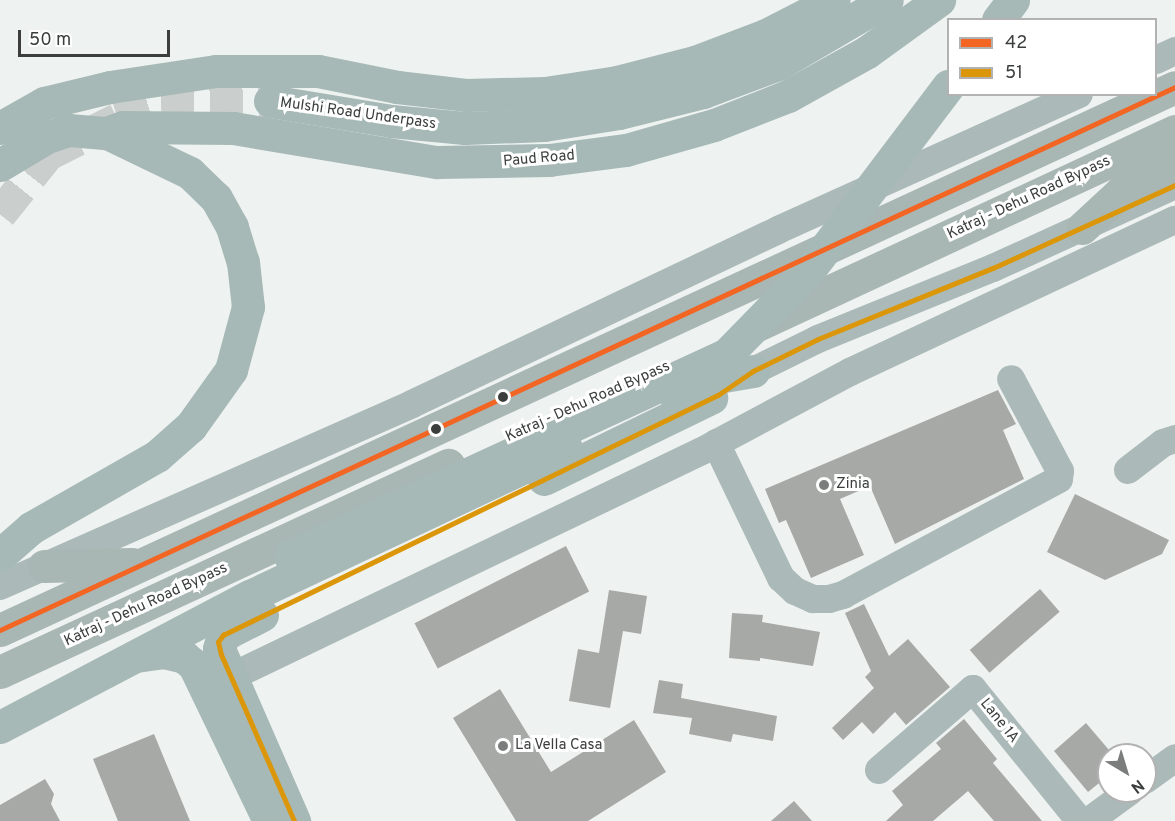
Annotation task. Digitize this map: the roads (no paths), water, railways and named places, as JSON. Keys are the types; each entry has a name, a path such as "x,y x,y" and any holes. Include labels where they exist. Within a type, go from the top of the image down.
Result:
{"highway":[{"path":"1157,95 1175,87"},
{"path":"0,630 1156,96"},
{"name":"Katraj - Dehu Road Bypass","path":"0,672 1175,131"},
{"path":"1082,228 1122,191 1175,164"},
{"path":"0,693 290,556"},
{"path":"44,566 146,564"}],"main road":[{"path":"0,128 44,104 110,87 216,71 318,71 398,87 466,95 545,93 607,84 715,54 766,35 834,0"},
{"name":"Mulshi Road Underpass","path":"270,101 391,122 465,128 544,125 619,113 703,92 778,64 847,27 887,0"},
{"name":"Paud Road","path":"118,139 123,127 233,128 437,162 549,159 626,150 714,125 788,96 867,52 939,0"},
{"path":"1000,18 1013,0"},
{"path":"290,556 726,355 810,270 947,87"},
{"path":"0,165 48,137 69,130 118,139 190,173 216,198 232,227 243,261 248,307 231,370 191,426 157,456 31,528 0,555"},
{"path":"0,727 125,658 712,378 753,371"},
{"path":"269,821 219,682 218,642 240,625 718,395 753,371"},
{"path":"125,658 163,652 184,657 219,682 294,821"}],"street":[{"path":"1157,59 1175,51"},
{"path":"0,586 412,404 778,230 1074,96"},
{"path":"753,371 1082,228 1175,185"},
{"path":"219,682 716,443 850,372 1175,220"},
{"path":"716,443 781,578 795,591 813,599 829,599 843,595 1059,479 1060,471 1011,379"},
{"path":"1128,470 1163,443 1175,439"},
{"name":"Lane 1A","path":"879,770 973,689 1080,821"},
{"path":"1157,771 1175,758"},
{"path":"1089,821 1114,803"}],"tunnel":[{"path":"0,214 48,154 118,119 161,105 270,101"}],"place":[{"name":"Zinia","path":"824,485"},
{"name":"La Vella Casa","path":"503,746"}]}
